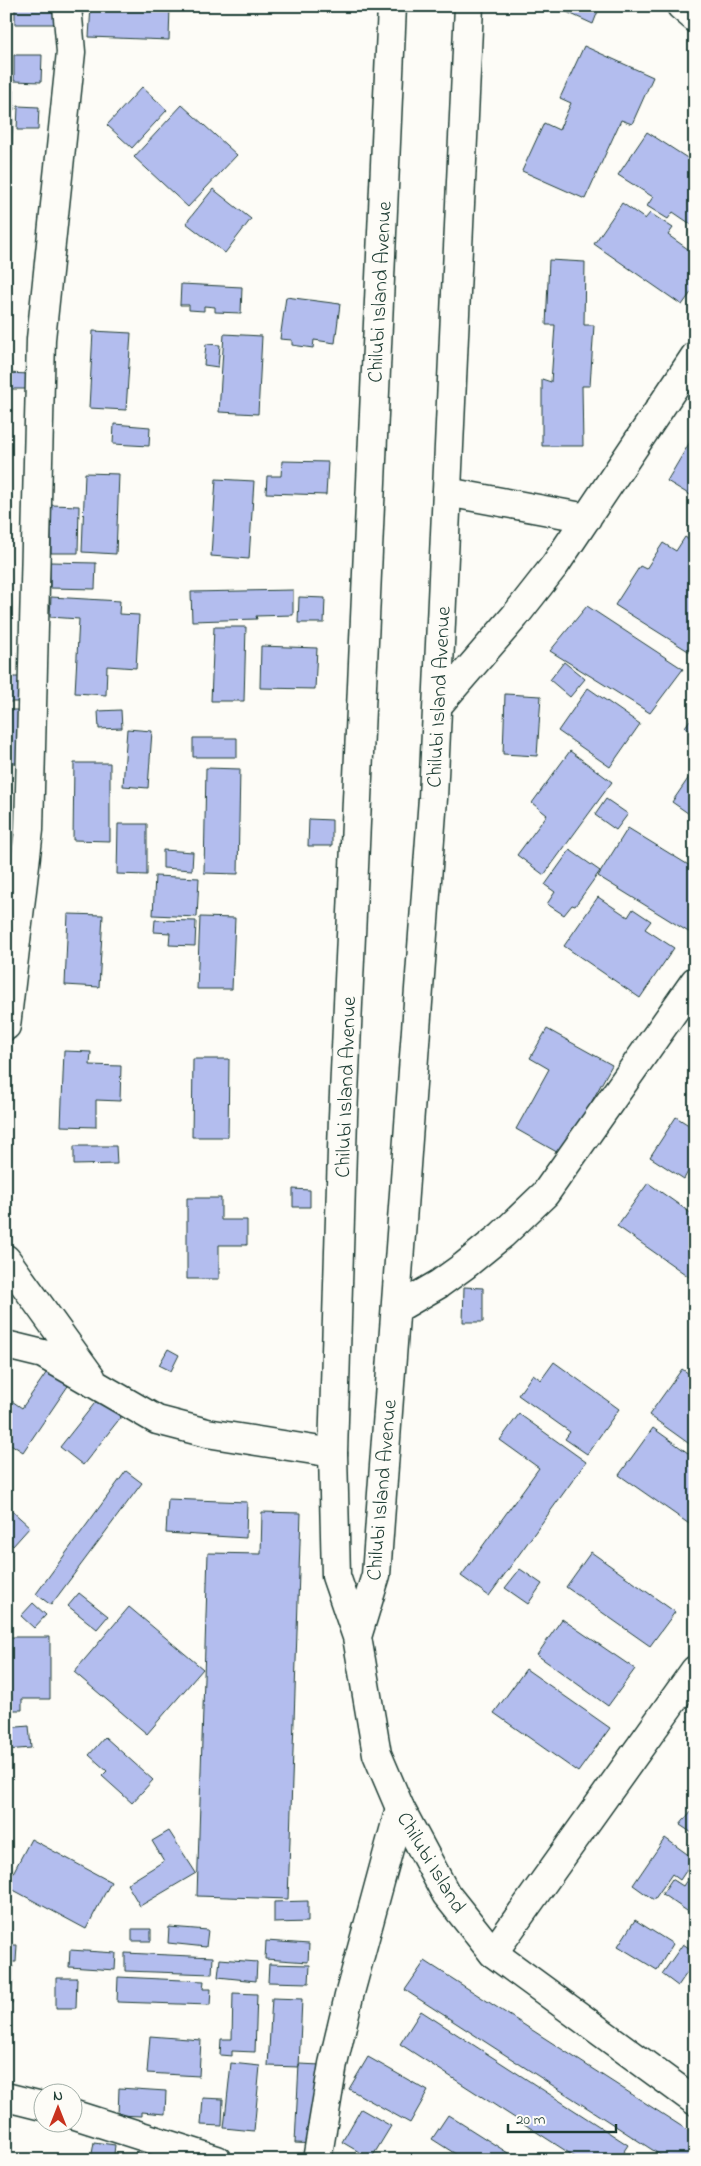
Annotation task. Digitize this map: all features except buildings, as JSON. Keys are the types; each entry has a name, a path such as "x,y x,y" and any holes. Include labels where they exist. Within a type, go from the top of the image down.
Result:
{"street":[{"path":"6,1026 18,829 41,339 71,52 67,6"},
{"name":"Chilubi Island Avenue","path":"357,1637 336,1576 333,1453 343,1117 392,6"},
{"name":"Chilubi Island Avenue","path":"357,1637 376,1575 438,706 469,6"},
{"path":"681,6 695,18"},
{"path":"438,706 544,579 695,356"},
{"path":"447,492 587,518"},
{"path":"396,1309 439,1284 464,1266 502,1235 545,1194 695,981"},
{"path":"6,1259 96,1384"},
{"path":"6,1345 43,1354 157,1420 207,1433 333,1453"},
{"name":"Chilubi Island","path":"357,1637 377,1754 400,1808 446,1894 493,1953 695,2101"},
{"path":"493,1953 695,1670"},
{"path":"317,2160 333,2064 348,1996 400,1808"},
{"path":"6,2097 32,2104"},
{"path":"82,2117 216,2160"}]}
